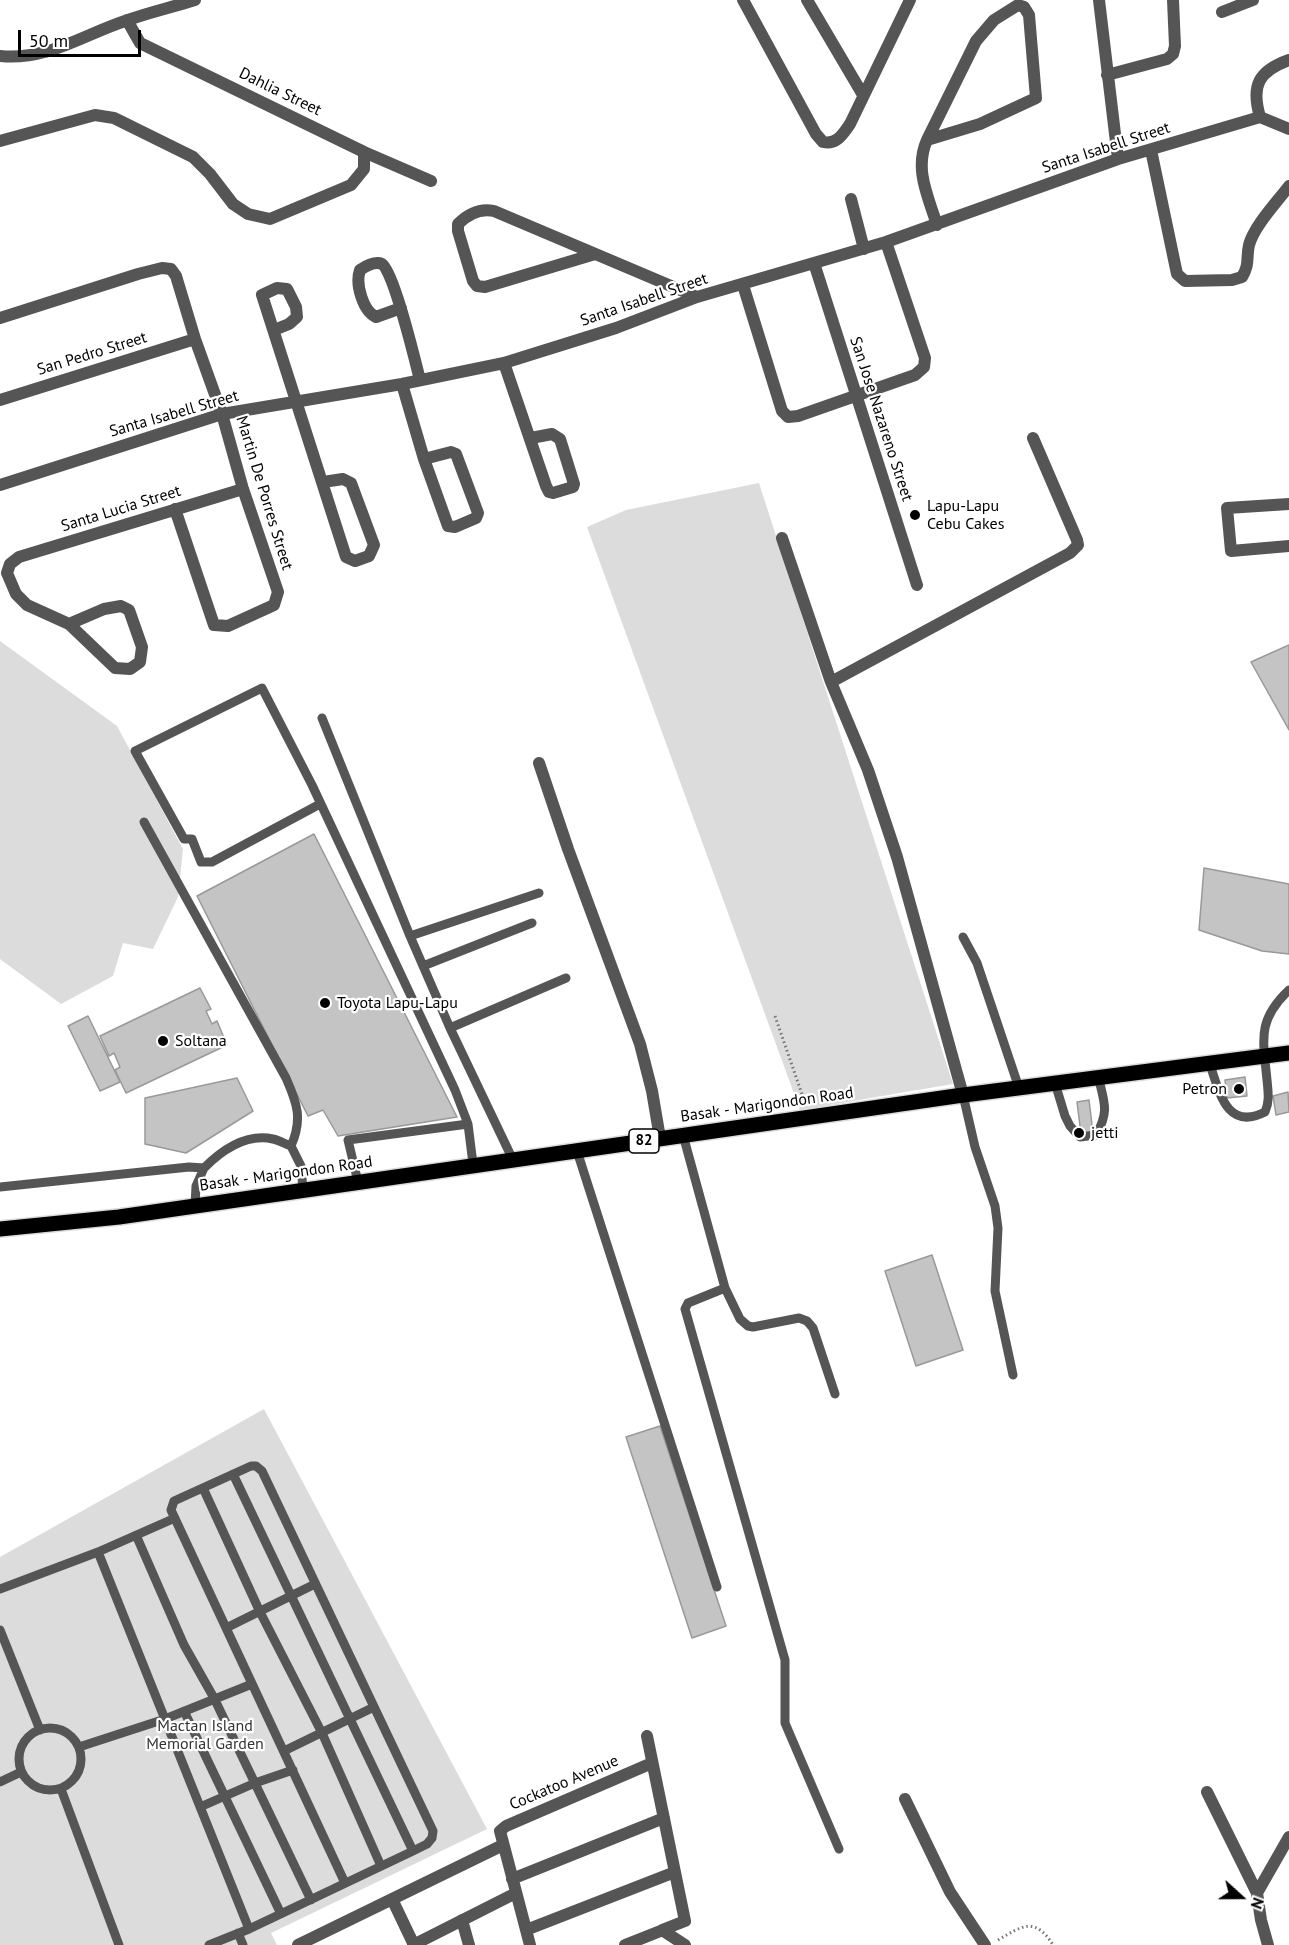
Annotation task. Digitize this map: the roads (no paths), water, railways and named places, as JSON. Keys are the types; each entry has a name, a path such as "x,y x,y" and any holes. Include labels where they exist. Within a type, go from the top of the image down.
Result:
{"main road":[{"name":"Basak - Marigondon Road","path":"0,1229 119,1217 810,1116 1098,1076 1289,1053"}],"street":[{"path":"0,56 40,55 127,20 195,0"},
{"path":"743,0 816,134 823,142 828,143 839,139 850,124 910,0"},
{"path":"807,0 863,95"},
{"path":"1099,0 1118,159"},
{"path":"1107,75 1167,58 1173,54 1175,46 1173,0"},
{"path":"1222,12 1253,0"},
{"path":"927,140 980,124 1036,98 1029,15 1024,7 1018,5 994,20 976,41 927,140 921,153 922,177 937,225"},
{"name":"Dahlia Street","path":"127,20 140,43 364,152 431,181"},
{"path":"1289,60 1263,73 1257,86 1255,100 1260,117 1289,129"},
{"path":"0,141 95,115 114,118 193,157 210,174 233,204 248,214 270,219 351,185 364,169 364,152"},
{"name":"Santa Isabell Street","path":"0,485 222,414 402,384 504,363 616,328 697,297 886,242 1118,159 1260,117"},
{"path":"1151,150 1177,274 1185,280 1242,277 1248,267 1250,245 1257,230 1289,186"},
{"path":"851,199 864,249"},
{"path":"595,254 485,287 477,286 473,281 461,242 458,224 466,216 485,210 494,211 697,297"},
{"path":"743,285 782,411 788,417 798,416 915,375 924,368 924,358 886,242"},
{"name":"San Jose Nazareno Street","path":"814,262 917,585"},
{"path":"400,308 376,317 370,314 364,304 358,277 360,270 374,263 381,263 387,268 400,308 420,380"},
{"name":"Martin De Porres Street","path":"0,318 154,270 171,269 176,276 195,339 222,414 243,489 278,592 274,605 228,626 214,625 175,509"},
{"path":"274,330 346,557 355,561 369,556 374,544 351,483 343,479 323,482"},
{"name":"San Pedro Street","path":"0,400 195,339"},
{"path":"504,363 549,492 573,487 560,439 552,434 531,438"},
{"path":"402,384 424,459 448,526 455,527 476,518 478,513 456,454 451,452 424,459"},
{"path":"831,682 1076,548 1077,540 1033,438"},
{"name":"Santa Lucia Street","path":"69,624 27,605 16,594 8,573 10,564 19,557 243,489"},
{"path":"1289,504 1227,508 1231,551 1289,546"},
{"path":"782,538 831,682 868,770 897,856 963,1095"},
{"path":"121,606 129,610 142,647 140,662 130,669 114,668 69,624 104,609 121,606"},
{"path":"539,764 640,1044 652,1091 660,1138"},
{"path":"626,1945 685,1921 647,1736"},
{"name":"Cockatoo Avenue","path":"502,1845 500,1831 506,1826 652,1763"},
{"path":"1207,1792 1257,1893 1268,1945"},
{"path":"905,1799 950,1892 991,1943"},
{"path":"512,1879 664,1818"},
{"path":"1257,1893 1289,1837"},
{"path":"298,1945 502,1845 530,1945"},
{"path":"526,1930 675,1872"},
{"path":"392,1899 413,1945 516,1893"},
{"path":"462,1920 469,1945"},
{"path":"662,1930 666,1945"},
{"path":"662,1930 686,1945"}],"lane":[{"path":"320,804 212,862 201,862 192,839 184,839 135,751 262,688 312,785 455,1090 468,1124 473,1164"},
{"path":"322,718 410,936 450,1028 513,1160"},
{"path":"144,822 286,1078 295,1098 298,1116 297,1132 291,1146"},
{"path":"410,936 539,893"},
{"path":"423,966 532,923"},
{"path":"963,937 977,963 1019,1088"},
{"path":"450,1028 566,978"},
{"path":"1209,1062 1224,1105 1233,1114 1245,1116 1265,1112 1269,1103 1265,1023 1275,1003 1289,990"},
{"path":"1055,1083 1070,1126 1080,1137 1096,1135 1104,1121 1105,1107 1098,1076"},
{"path":"963,1095 975,1146 995,1206 998,1228 995,1291 1013,1375"},
{"path":"358,1182 348,1140 468,1124"},
{"path":"683,1135 725,1288 740,1319 753,1327 799,1318 807,1321 813,1328 835,1394"},
{"path":"195,1206 196,1186 204,1168 217,1155 231,1146 254,1138 273,1138 291,1146 301,1166 303,1190"},
{"path":"577,1151 717,1587"},
{"path":"0,1187 189,1167 204,1168"},
{"path":"725,1288 688,1303 685,1309 785,1660 784,1724 839,1849"},
{"path":"209,1945 249,1929 427,1844 432,1838 433,1831 262,1471 256,1466 250,1466 174,1501 171,1510 345,1883"},
{"path":"233,1474 413,1851"},
{"path":"203,1488 260,1612 321,1732 381,1866"},
{"path":"0,1589 98,1552 175,1518"},
{"path":"136,1535 184,1645 214,1698 310,1900"},
{"path":"98,1552 249,1929"},
{"path":"226,1628 315,1584"},
{"path":"0,1630 40,1730"},
{"path":"79,1747 165,1719 252,1684"},
{"path":"284,1751 374,1707"},
{"path":"184,1712 281,1914"},
{"path":"51,1728 63,1731 73,1737 79,1747 81,1760 79,1772 61,1789 49,1791 38,1788 21,1772 19,1759 22,1747 29,1736 40,1730 51,1728"},
{"path":"200,1808 255,1783 292,1770"},
{"path":"0,1782 21,1772"},
{"path":"61,1789 119,1945"},
{"path":"238,1934 243,1945"}],"place":[{"name":"Lapu-Lapu Cebu Cakes","path":"915,515"},
{"name":"Toyota Lapu-Lapu","path":"325,1003"},
{"name":"Soltana","path":"163,1041"},
{"name":"Petron","path":"1239,1089"},
{"name":"jetti","path":"1079,1133"}],"park label":[{"name":"Mactan Island Memorial Garden","path":"205,1735"}]}
